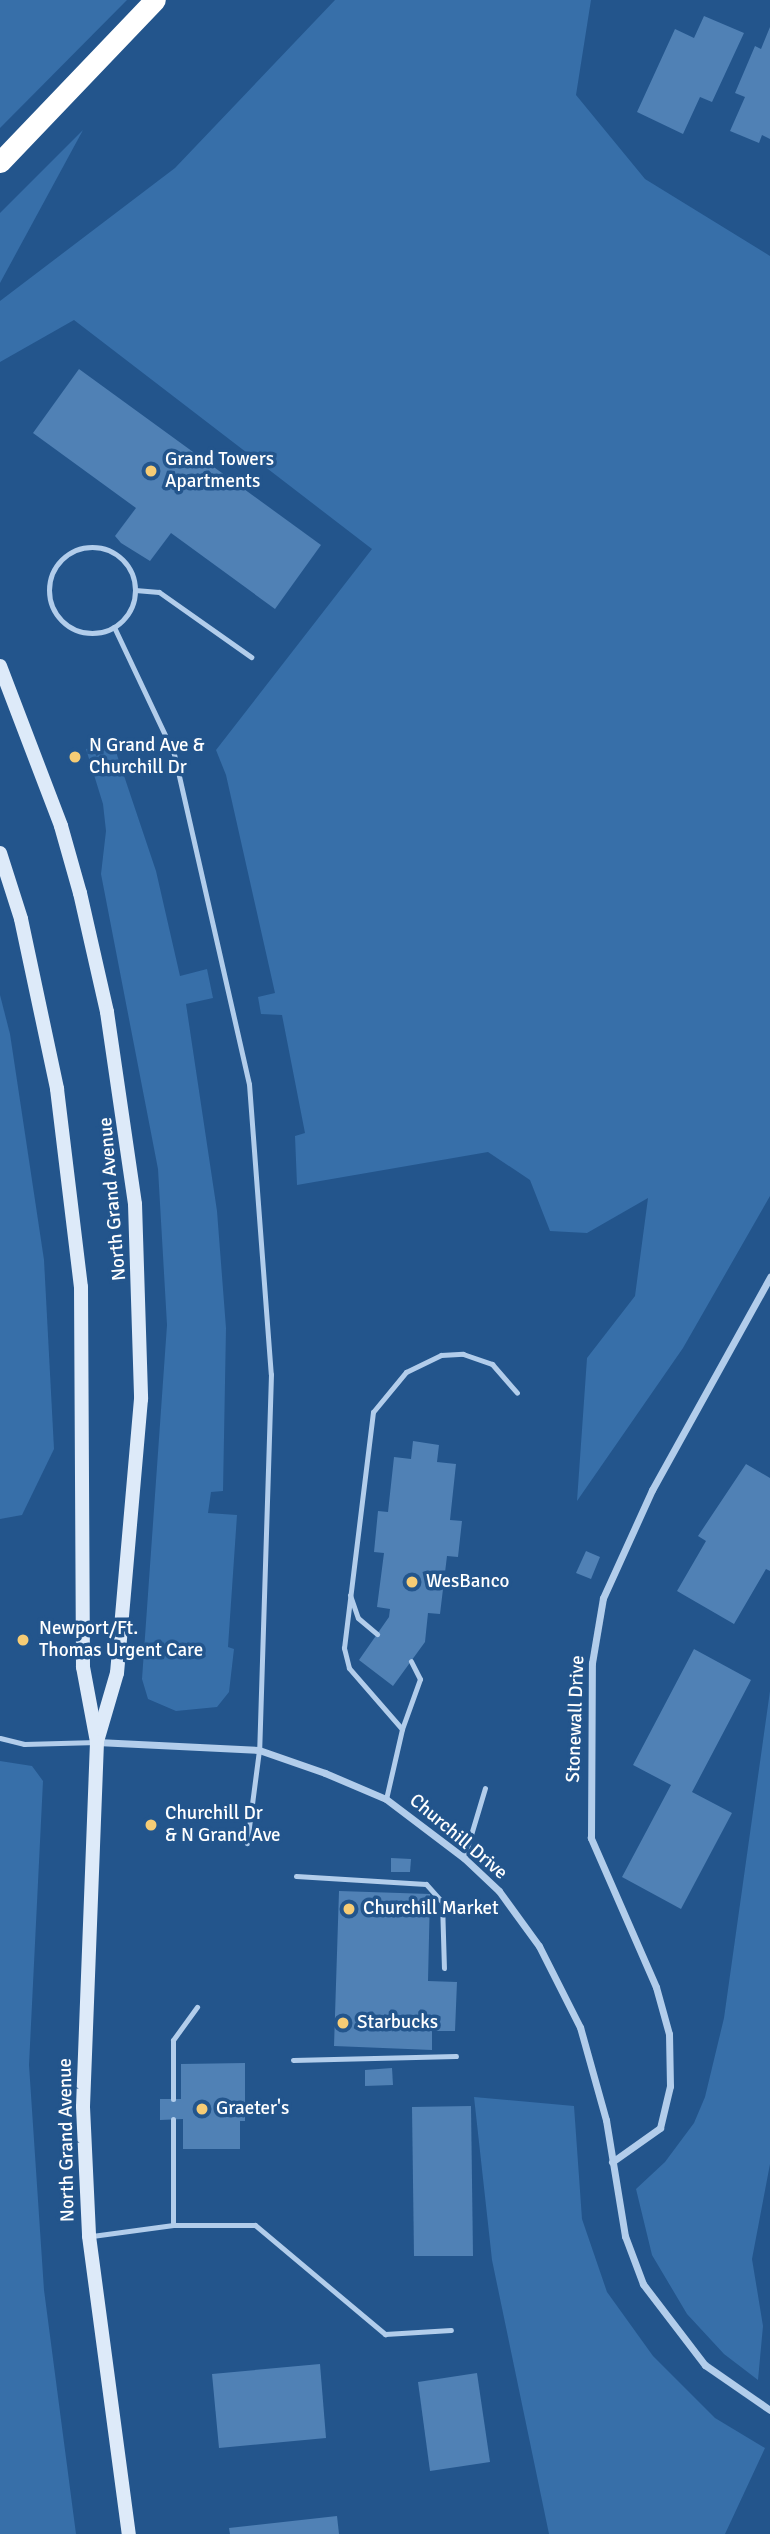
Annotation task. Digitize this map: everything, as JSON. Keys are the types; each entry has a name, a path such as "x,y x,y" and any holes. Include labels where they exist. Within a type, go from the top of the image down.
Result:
{"highway":[{"path":"0,162 155,0"}],"main road":[{"name":"North Grand Avenue","path":"0,666 61,826 79,894 107,1012 135,1204 141,1399 117,1674 97,1742"},
{"name":"North Grand Avenue","path":"0,853 21,919 41,1009 72,1189 83,1357 83,1667 97,1742 85,1981 89,2236 129,2534"}],"street":[{"name":"Stonewall Drive","path":"612,2162 660,2128 670,2086 669,2034 656,1987 591,1838 592,1663 603,1598 652,1490 770,1277"},
{"name":"Churchill Drive","path":"97,1742 259,1750 386,1798 464,1858 499,1891 539,1946 570,2002 592,2059 625,2236 643,2284 670,2325 705,2365 770,2410"}],"lane":[{"path":"100,548 124,563 135,590 129,611 114,627 88,634 63,623 50,599 53,572 71,553 100,548"},
{"path":"135,590 159,592 251,657"},
{"path":"114,627 174,754 249,1084 271,1374 259,1750 247,1843"},
{"path":"402,1729 349,1668 344,1648 348,1592 373,1412 406,1372 441,1355 463,1354 492,1364 517,1393"},
{"path":"348,1592 358,1618 377,1634"},
{"path":"386,1798 402,1729 420,1679 411,1661"},
{"path":"0,1738 23,1744 97,1742"},
{"path":"464,1858 485,1788"},
{"path":"296,1876 426,1884 442,1902 444,1968"},
{"path":"173,2099 173,2040 197,2007"},
{"path":"293,2060 456,2056"},
{"path":"173,2119 173,2225"},
{"path":"89,2236 173,2225 254,2225 385,2334 452,2330"}],"shaded area":[{"path":"0,0 127,0 0,128"},
{"path":"335,0 591,0 576,95 645,179 770,256 770,1196 683,1348 577,1501 587,1358 635,1296 648,1198 587,1233 550,1231 530,1180 488,1152 297,1185 295,1136 305,1133 282,1015 261,1014 258,997 275,993 226,775 216,750 372,549 74,320 0,362 0,301 175,168"},
{"path":"83,130 0,283 0,213"},
{"path":"113,743 156,871 180,976 207,969 213,998 186,1004 217,1211 226,1328 223,1491 211,1492 208,1513 237,1515 228,1647 234,1649 229,1692 217,1707 176,1711 148,1699 142,1679 167,1325 158,1169 101,874 106,831 103,804 86,749"},
{"path":"0,995 10,1034 44,1260 54,1449 22,1515 0,1519"},
{"path":"770,1691 770,2164 752,2259 763,2326 758,2380 724,2354 687,2314 652,2255 636,2189 665,2162 694,2123 705,2097 724,2018"},
{"path":"0,1761 32,1766 43,1781 29,2065 44,2290 76,2534 0,2534"},
{"path":"474,2097 574,2106 582,2219 607,2292 653,2356 715,2418 765,2448 725,2534 549,2534 492,2260"}],"building":[{"path":"704,16 744,33 712,102 700,97 683,134 637,112 675,29 694,38"},
{"path":"770,27 770,139 762,135 759,143 730,131 745,97 735,93 755,46 761,49"},
{"name":"Grand Towers Apartments","path":"79,369 321,545 275,609 171,533 150,561 121,543 115,536 136,508 33,433"},
{"name":"WesBanco","path":"413,1441 439,1445 437,1462 456,1464 450,1520 462,1521 458,1557 447,1556 440,1614 428,1613 425,1642 393,1686 359,1660 389,1617 390,1609 377,1607 384,1553 374,1552 378,1511 388,1512 394,1457 411,1459"},
{"path":"746,1464 770,1478 770,1571 766,1569 734,1624 677,1591 706,1541 698,1536"},
{"path":"586,1551 600,1557 591,1579 576,1573"},
{"path":"694,1649 751,1680 692,1792 732,1813 681,1909 622,1877 671,1785 633,1765"},
{"path":"391,1858 411,1859 410,1872 391,1872"},
{"path":"339,1891 430,1894 428,1981 457,1982 455,2031 432,2031 432,2050 334,2046"},
{"name":"Graeter's","path":"245,2063 245,2121 240,2121 240,2149 183,2149 183,2119 160,2120 160,2099 181,2099 181,2064"},
{"path":"392,2068 393,2085 365,2086 365,2070"},
{"path":"471,2106 473,2256 414,2256 412,2107"},
{"path":"320,2364 326,2438 219,2448 212,2374"},
{"path":"477,2373 490,2462 430,2471 418,2382"},
{"path":"337,2516 339,2534 230,2534 229,2528"}],"place":[{"name":"Grand Towers Apartments","path":"151,471"},
{"name":"N Grand Ave & Churchill Dr","path":"75,757"},
{"name":"WesBanco","path":"412,1582"},
{"name":"Newport/Ft. Thomas Urgent Care","path":"23,1640"},
{"name":"Churchill Dr & N Grand Ave","path":"151,1825"},
{"name":"Churchill Market","path":"349,1909"},
{"name":"Starbucks","path":"343,2023"},
{"name":"Graeter's","path":"202,2109"}]}
